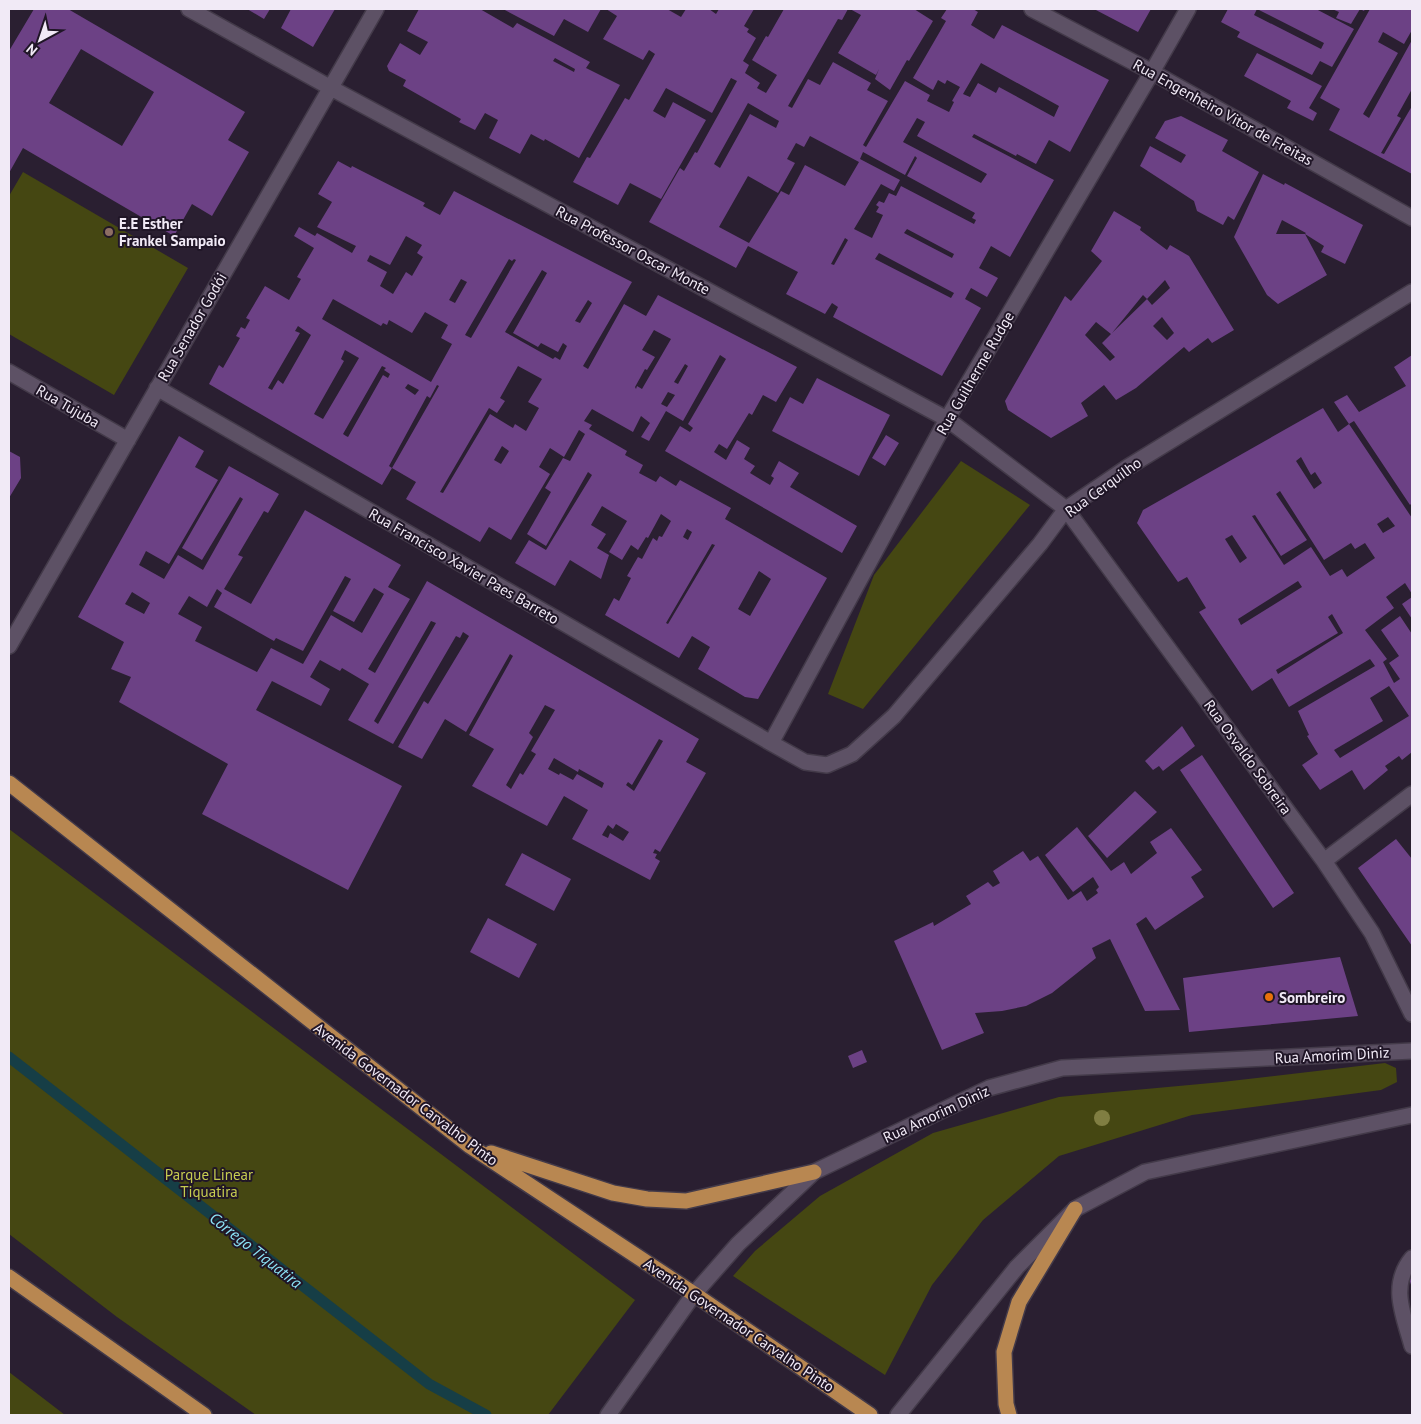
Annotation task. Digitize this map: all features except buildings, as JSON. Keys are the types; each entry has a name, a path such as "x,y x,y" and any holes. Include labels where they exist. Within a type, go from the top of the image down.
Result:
{"main road":[{"name":"Avenida Governador Carvalho Pinto","path":"9,783 470,1146 694,1294 870,1415"},
{"path":"470,1146 613,1193 647,1200 686,1201 814,1172"},
{"path":"1009,1415 1006,1404 1004,1352 1019,1302 1075,1209"},
{"path":"9,1277 204,1415"}],"street":[{"name":"Rua Professor Oscar Monte","path":"189,9 330,88 948,419 1066,509"},
{"name":"Rua Senador Godói","path":"9,646 376,9"},
{"name":"Rua Engenheiro Vitor de Freitas","path":"1032,9 1152,72 1412,218"},
{"name":"Rua Guilherme Rudge","path":"771,743 948,419 1188,9"},
{"name":"Rua Cerquilho","path":"771,743 805,762 827,765 852,754 894,716 1040,544 1066,509 1128,467 1412,292"},
{"name":"Rua Tujuba","path":"9,372 128,440"},
{"name":"Rua Francisco Xavier Paes Barreto","path":"157,388 771,743"},
{"name":"Rua Osvaldo Sobreira","path":"1066,509 1324,861 1372,933 1412,1014"},
{"path":"1324,861 1412,794"},
{"name":"Rua Amorim Diniz","path":"608,1415 676,1322 694,1294 738,1244 814,1172 989,1088 1062,1068 1412,1050"},
{"path":"898,1415 1017,1267 1075,1209 1145,1172 1412,1115"},
{"path":"1412,1258 1401,1280 1398,1297 1412,1346"}],"green space":[{"path":"23,172 188,268 114,395 9,334 9,196"},
{"path":"961,461 1030,505 863,709 828,694 874,575"},
{"name":"Parque Linear Tiquatira","path":"9,829 635,1300 548,1415 256,1415 117,1317 9,1234"},
{"path":"1385,1063 1396,1068 1397,1082 1381,1090 1192,1115 1059,1156 983,1220 932,1285 885,1375 733,1276 755,1251 820,1196 933,1133 1059,1097 1222,1082"},
{"path":"9,1372 65,1415 9,1415"}],"waterway":[{"name":"Córrego Tiquatira","path":"9,1057 429,1384 486,1415"}],"place":[{"name":"E.E Esther Frankel Sampaio","path":"109,232"},
{"name":"Sombreiro","path":"1269,997"}]}
